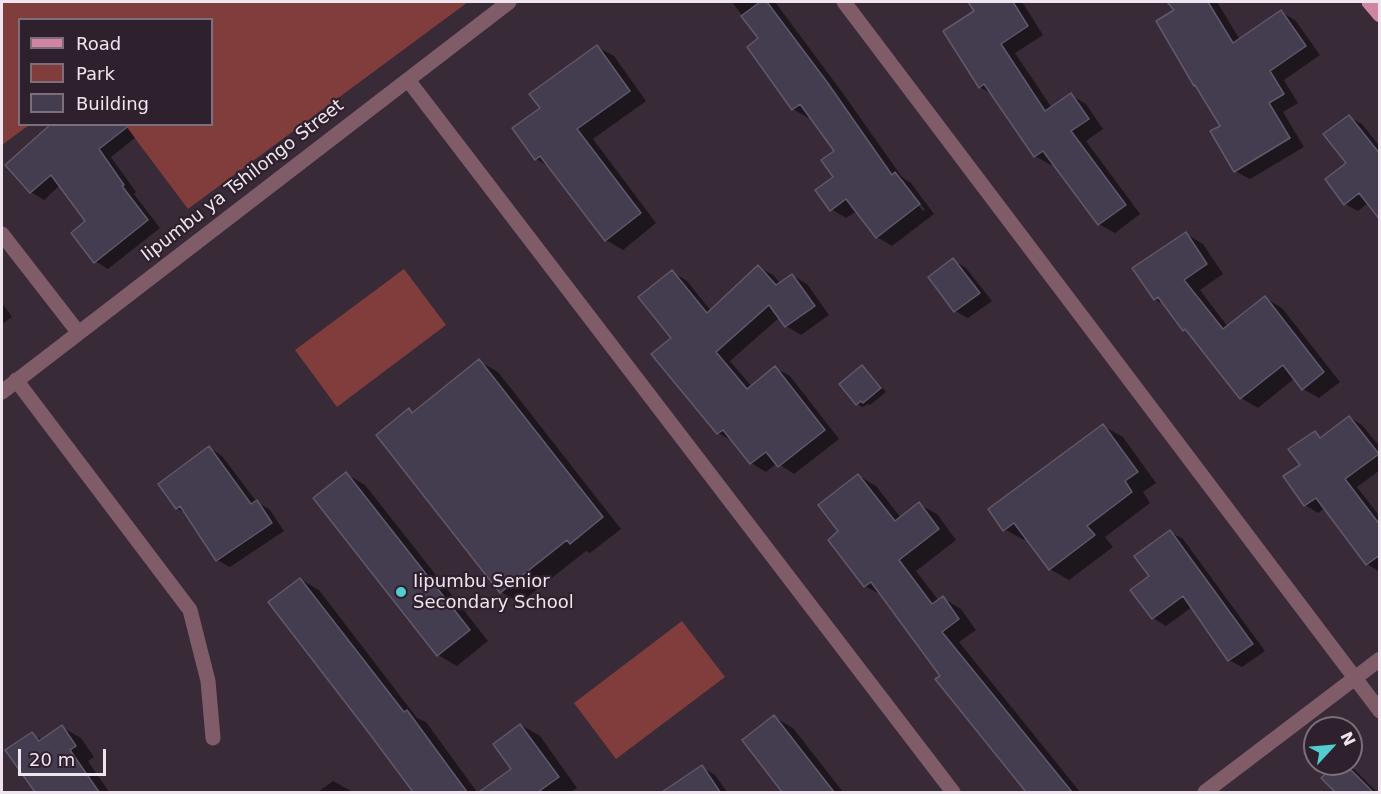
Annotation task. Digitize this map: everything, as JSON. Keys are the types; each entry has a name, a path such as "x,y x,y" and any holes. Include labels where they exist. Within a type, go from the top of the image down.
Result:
{"main road":[{"path":"1369,2 1380,15"}],"street":[{"name":"Iipumbu ya Tshilongo Street","path":"2,392 509,2"},
{"path":"844,2 1380,711"},
{"path":"408,80 953,792"},
{"path":"2,234 78,332"},
{"path":"16,380 190,610 208,681 213,738"},
{"path":"1205,792 1380,659"}],"green space":[{"path":"2,2 468,2 188,209 126,126 213,126 213,18 18,18 18,126 28,126 2,145"},
{"path":"404,269 446,325 337,407 295,350"},
{"path":"682,621 725,677 616,759 574,703"}],"building":[{"path":"760,2 767,2 892,175 895,172 920,204 876,238 846,199 830,211 815,190 833,177 821,160 834,151 800,104 792,110 747,47 758,38 741,16"},
{"path":"968,2 1013,2 1028,26 1001,44 1045,111 1071,93 1089,119 1071,131 1126,205 1098,225 1043,151 1034,157 984,84 979,88 943,31 974,11"},
{"path":"1167,2 1208,2 1233,43 1281,10 1306,46 1270,71 1284,94 1269,103 1290,138 1234,172 1210,131 1220,126 1156,21 1174,10"},
{"path":"597,45 630,91 577,129 641,213 605,241 540,156 535,160 512,128 540,108 529,94"},
{"path":"1349,115 1380,154 1380,220 1359,193 1344,205 1325,179 1346,163 1323,134"},
{"path":"49,126 128,126 99,149 124,185 122,186 148,220 94,263 71,233 85,221 51,175 30,193 5,165"},
{"path":"1186,232 1207,264 1184,280 1223,329 1265,296 1324,372 1302,390 1283,365 1240,399 1185,329 1183,331 1158,297 1154,300 1132,268"},
{"path":"953,258 980,293 954,312 928,277"},
{"path":"758,265 776,285 792,274 815,306 785,327 769,305 716,352 747,389 775,366 825,430 778,467 766,452 750,464 723,430 717,434 651,354 671,338 638,297 672,270 707,313"},
{"path":"479,359 603,517 570,544 567,540 500,593 376,435 409,408 412,413"},
{"path":"862,365 881,388 863,403 861,401 856,405 839,384"},
{"path":"1349,416 1379,454 1345,479 1380,525 1380,555 1366,565 1316,498 1304,506 1283,476 1300,465 1288,449 1315,431 1320,438"},
{"path":"1103,424 1138,472 1125,481 1132,492 1087,526 1095,535 1049,570 1014,523 1003,531 988,509"},
{"path":"209,446 251,504 257,500 272,523 216,561 180,506 176,509 158,484"},
{"path":"346,472 470,630 437,656 313,498"},
{"path":"858,474 895,521 919,502 939,529 899,560 932,604 943,596 959,619 942,632 1072,792 1026,792 935,679 940,676 871,582 864,587 828,540 838,531 818,505"},
{"path":"1170,530 1253,644 1228,661 1183,596 1152,619 1130,590 1149,576 1134,556"},
{"path":"300,578 404,712 407,710 467,792 413,792 268,602"},
{"path":"774,715 834,792 782,792 742,740"},
{"path":"520,724 559,777 538,792 479,792 511,769 493,744"},
{"path":"62,725 76,746 70,750 99,792 35,792 5,750 32,732 39,741"},
{"path":"702,765 720,792 662,792"},
{"path":"1323,776 1357,776 1373,792 1335,792 1321,778"}],"place":[{"name":"Iipumbu Senior Secondary School","path":"401,592"}]}
